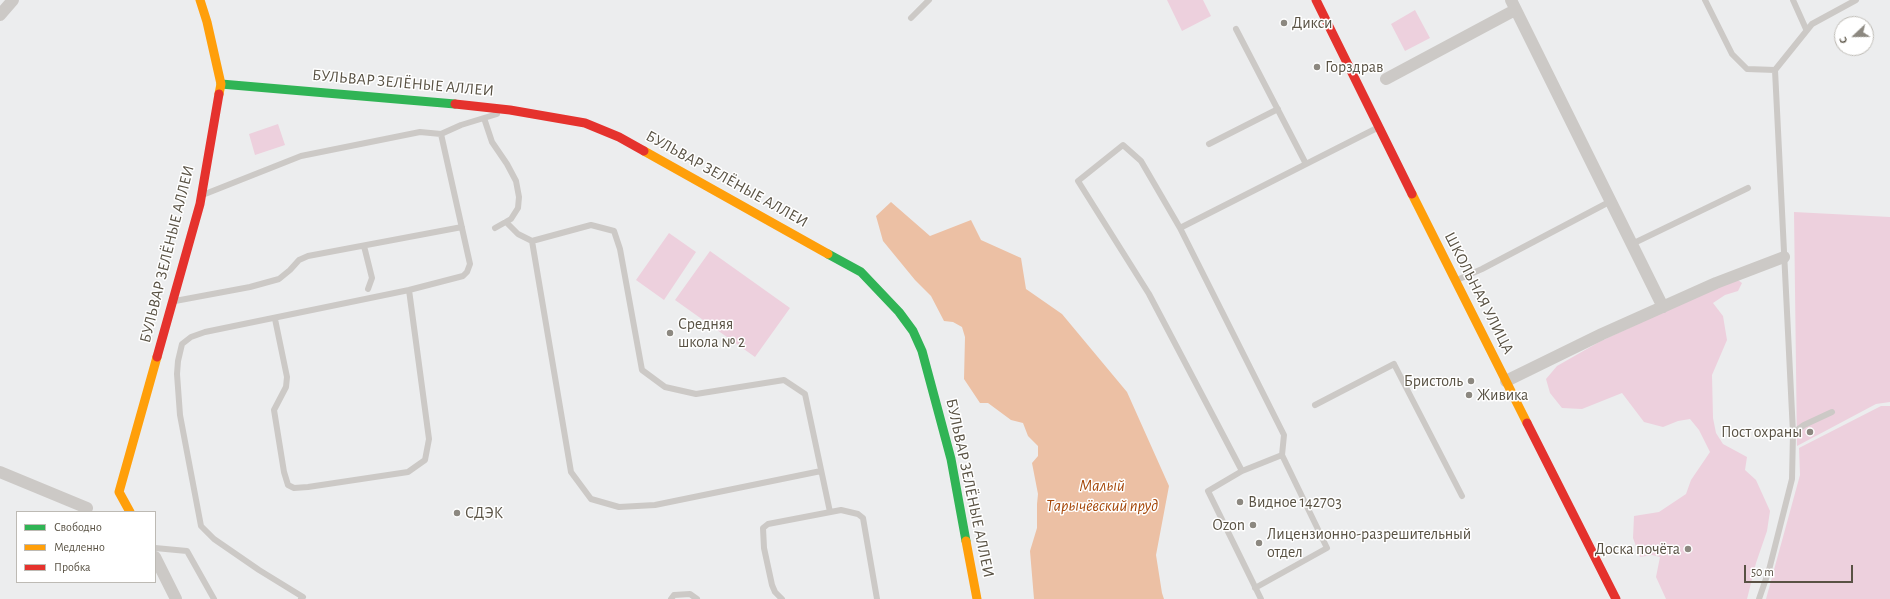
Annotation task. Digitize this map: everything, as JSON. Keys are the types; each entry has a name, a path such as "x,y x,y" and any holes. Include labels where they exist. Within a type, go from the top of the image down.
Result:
{"street":[{"path":"0,15 13,0"},
{"name":"БУЛЬВАР ЗЕЛЁНЫЕ АЛЛЕИ","path":"129,511 119,492 174,301 201,196 220,84 207,22 200,0"},
{"name":"ШКОЛЬНАЯ УЛИЦА","path":"1316,0 1378,127 1616,599"},
{"path":"1386,79 1513,5 1663,307"},
{"name":"БУЛЬВАР ЗЕЛЁНЫЕ АЛЛЕИ","path":"220,84 314,90 510,110 585,123 619,137 861,272 900,312 913,331 922,351 951,459 977,599"},
{"path":"1506,381 1602,334 1716,284 1784,257"},
{"path":"0,472 87,508"},
{"path":"156,559 176,599"}],"lane":[{"path":"911,18 929,0"},
{"path":"1706,0 1732,54 1747,69 1775,70"},
{"path":"1794,0 1806,29"},
{"path":"1759,599 1769,570 1792,479 1792,433 1775,70 1806,29 1812,24 1856,0"},
{"path":"1236,29 1306,164"},
{"path":"1209,144 1278,109"},
{"path":"201,196 301,156 420,132 441,134 510,110"},
{"path":"484,118 492,142 508,164 516,181 519,197 518,208 512,219 495,228"},
{"path":"1180,228 1378,127"},
{"path":"301,599 303,596 259,570 214,539 201,526 180,416 177,374 182,344 191,337 204,332 409,290 458,278 467,272 470,264 441,134"},
{"path":"1242,471 1149,294 1078,181 1123,144 1141,161 1180,228 1284,435 1282,455 1327,548 1255,588"},
{"path":"1632,244 1748,188"},
{"path":"1456,280 1482,269 1611,201"},
{"path":"506,222 518,234 532,241 591,225 614,230 620,249 642,370 665,387 696,394 784,380 805,394 830,512"},
{"path":"174,301 250,287 279,279 299,260 308,256 462,227"},
{"path":"532,241 571,472 591,499 619,507 655,505 821,471"},
{"path":"364,246 372,278 368,288"},
{"path":"275,318 287,377 286,387 274,410 284,472 288,485 294,488 308,487 408,472 425,460 429,439 409,290"},
{"path":"1315,404 1394,364 1462,496"},
{"path":"1792,433 1804,425 1832,412"},
{"path":"1261,599 1208,491 1242,471 1282,455"},
{"path":"782,599 774,592 772,585 764,548 763,528 768,524 841,510 858,514 863,518 877,599"},
{"path":"156,548 187,551 214,599"},
{"path":"671,599 674,595 690,594 696,599"}],"shaded area":[{"path":"1167,0 1203,0 1211,16 1182,31"},
{"path":"1415,10 1430,38 1405,51 1391,24"},
{"path":"278,124 285,145 255,155 249,134"},
{"path":"1794,212 1890,217 1890,402 1876,404 1797,446"},
{"path":"669,233 696,252 664,300 636,280"},
{"path":"710,251 790,308 755,357 675,300"},
{"path":"1738,280 1742,283 1738,291 1725,295 1713,303 1723,316 1727,340 1712,375 1713,418 1716,433 1723,444 1747,457 1745,470 1756,480 1770,511 1767,531 1756,563 1747,599 1666,599 1656,577 1660,557 1652,555 1640,557 1633,538 1634,516 1659,512 1686,494 1691,480 1710,452 1699,430 1690,419 1678,421 1663,427 1644,422 1622,393 1582,409 1562,408 1550,393 1546,379 1557,366 1599,342 1706,292"},
{"path":"1881,406 1890,406 1890,599 1766,599 1800,475 1799,448"}],"water":[{"name":"Малый Тарычёвский пруд","path":"891,202 930,236 971,220 981,240 1021,258 1026,289 1062,314 1127,392 1169,486 1156,555 1164,599 1034,599 1030,551 1037,528 1038,494 1032,463 1038,456 1038,446 1028,436 1023,423 1011,420 988,403 980,403 964,379 965,337 962,327 953,322 944,321 931,296 915,280 883,241 876,216"}],"traffic: fast":[{"path":"221,84 455,104"},
{"path":"828,254 861,272 899,312 913,331 922,351 951,459 966,541"}],"traffic: slow":[{"path":"200,0 207,22 221,84 219,94"},
{"path":"644,151 828,254"},
{"path":"1412,194 1527,423"},
{"path":"129,511 119,492 157,357"},
{"path":"966,541 977,599"}],"traffic: jam":[{"path":"1316,0 1412,194"},
{"path":"157,357 200,204 219,94"},
{"path":"455,104 510,110 585,123 619,137 644,151"},
{"path":"1527,423 1616,599"}],"place":[{"name":"Дикси","path":"1284,23"},
{"name":"Горздрав","path":"1317,67"},
{"name":"Средняя школа № 2","path":"670,333"},
{"name":"Бристоль","path":"1471,381"},
{"name":"Живика","path":"1469,395"},
{"name":"Пост охраны","path":"1810,432"},
{"name":"Видное 142703","path":"1240,502"},
{"name":"СДЭК","path":"457,513"},
{"name":"Ozon","path":"1253,525"},
{"name":"Лицензионно-разрешительный отдел","path":"1259,543"},
{"name":"Доска почёта","path":"1688,549"}]}
